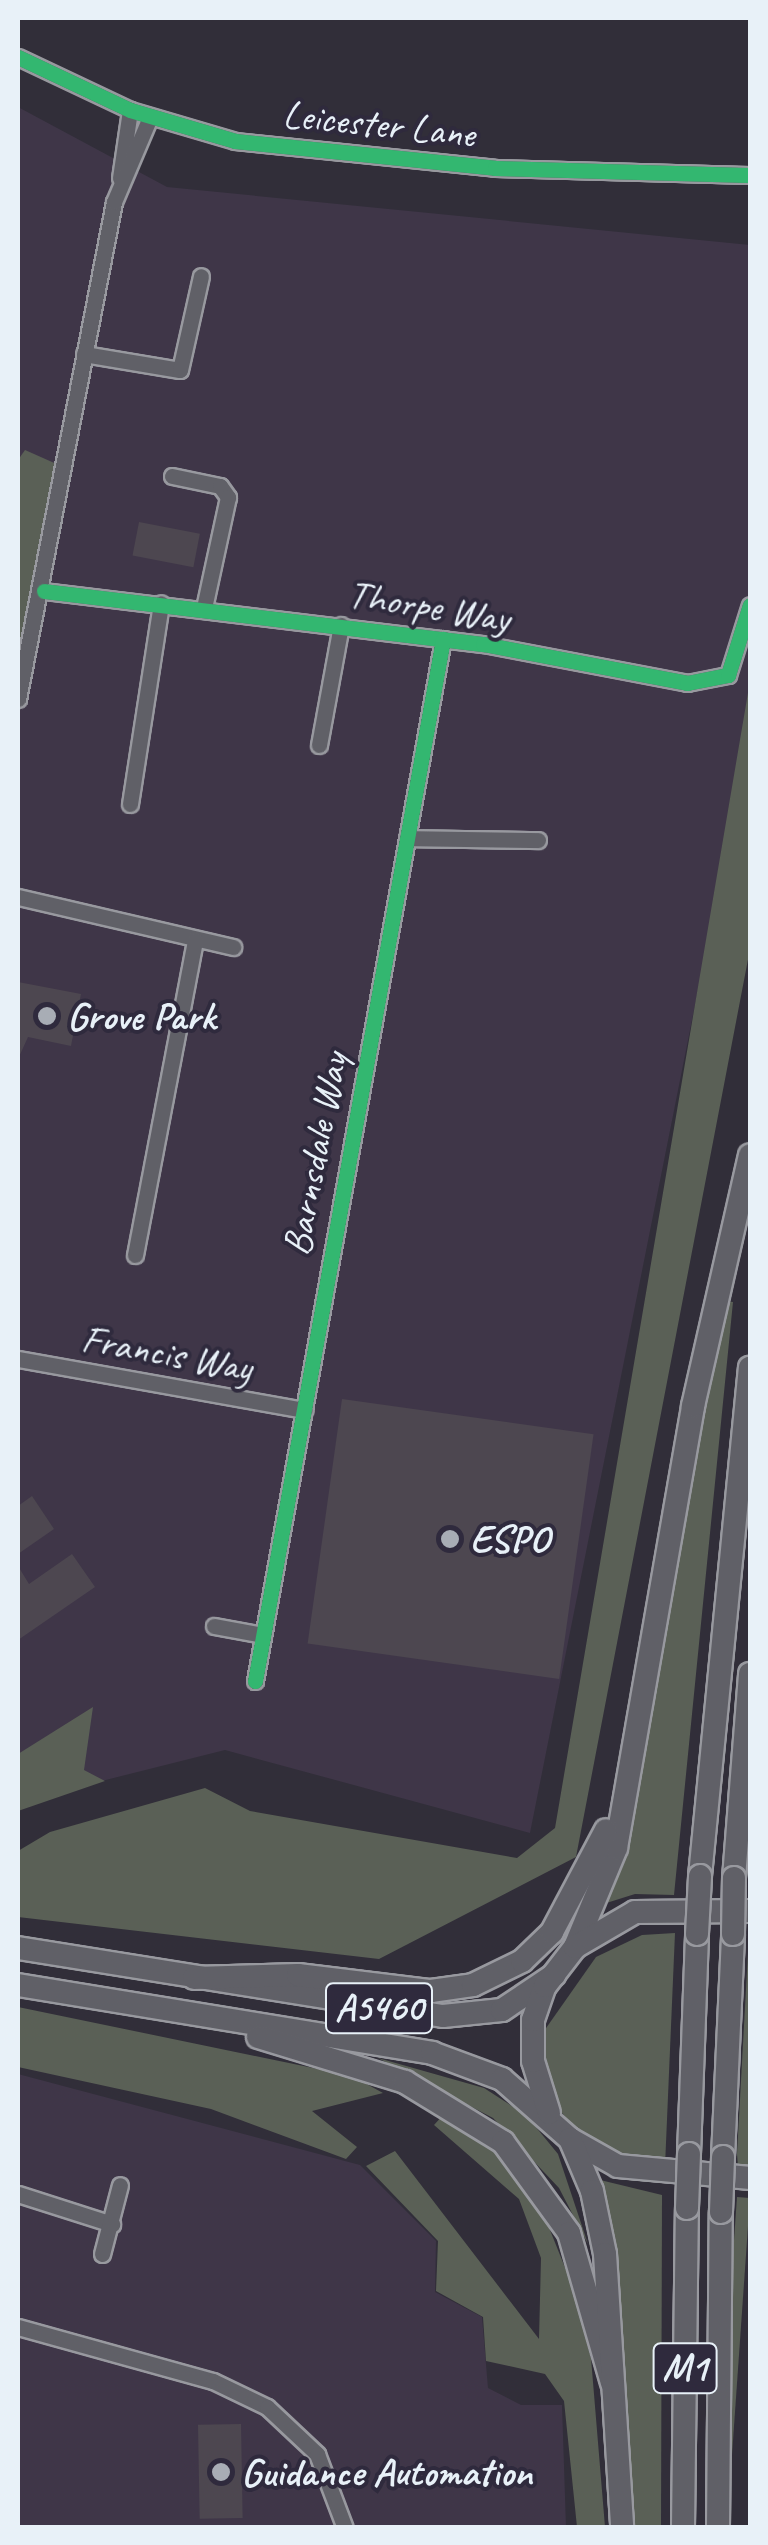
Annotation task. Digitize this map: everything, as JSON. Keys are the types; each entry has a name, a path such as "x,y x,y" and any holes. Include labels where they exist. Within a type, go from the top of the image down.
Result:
{"highway":[{"path":"622,2528 600,2220 570,2140 549,2113 532,2030 554,1975 574,1946 616,1848 692,1406 750,1155"},
{"name":"M1","path":"683,2528 688,2154 700,1876 750,1367"},
{"name":"M1","path":"718,2528 723,2157 734,1878 750,1674"},
{"path":"194,1978 298,1975 431,1991 511,1968 552,1932 587,1878 636,1720"},
{"path":"574,1946 635,1912 750,1912"},
{"name":"A5460","path":"18,1948 460,2016 515,2004 554,1975"},
{"name":"A5460","path":"18,1985 202,2019 447,2057 502,2079 549,2113"},
{"path":"202,2019 405,2082 503,2142 569,2233 612,2382"},
{"path":"570,2140 630,2170 750,2178"}],"street":[{"name":"Leicester Lane","path":"18,57 150,117 316,153 605,174 750,175"},
{"path":"18,699 44,590 130,110"},
{"path":"120,182 150,117"},
{"path":"84,354 180,370 201,276"},
{"path":"172,476 220,486 228,497 204,608"},
{"name":"Thorpe Way","path":"44,590 443,639 707,682 728,675 739,658 750,605"},
{"path":"130,804 162,603"},
{"path":"319,745 341,625"},
{"name":"Barnsdale Way","path":"255,1681 443,639"},
{"path":"407,838 538,840"},
{"path":"18,897 233,947"},
{"path":"135,1256 195,940"},
{"name":"Francis Way","path":"18,1359 305,1410"},
{"path":"214,1626 263,1635"},
{"path":"102,2254 120,2185"},
{"path":"18,2194 112,2224"},
{"path":"18,2327 233,2388 300,2434 329,2477 344,2528"}],"shaded area":[{"path":"18,107 167,187 750,245 750,729 530,1833 225,1750 18,1802"},
{"path":"25,450 61,466 18,667 18,460"},
{"path":"750,681 750,949 576,1857 379,1959 18,1917 18,1851 50,1832 205,1788 250,1811 517,1858 555,1828"},
{"path":"724,1301 733,1302 674,1895 635,1894 600,1905"},
{"path":"93,1707 84,1770 105,1781 18,1811 18,1754"},
{"path":"675,1933 665,2166 633,2163 578,2133 558,2108 543,2063 544,2031 596,1957 642,1935"},
{"path":"749,1934 750,2168 738,2167 737,2154"},
{"path":"18,2007 352,2076 383,2093 312,2111 357,2147 346,2159 211,2109 18,2067"},
{"path":"378,2058 484,2088 526,2115 558,2154 588,2244 559,2188 493,2118"},
{"path":"18,2074 360,2165 436,2241 435,2292 482,2317 488,2388 521,2405 562,2405 566,2527 18,2527"},
{"path":"444,2114 501,2157 544,2215 570,2280 591,2358 605,2527 577,2527 564,2401 545,2374 486,2361 483,2317 436,2291 438,2241 366,2166 395,2151 539,2339 541,2258 519,2199 434,2125"},
{"path":"596,2179 662,2195 661,2527 633,2527"},
{"path":"737,2197 750,2198 727,2527 714,2526"}],"building":[{"path":"139,522 200,534 193,567 133,555"},
{"name":"Grove Park","path":"18,982 81,994 71,1046 28,1037 18,1059"},
{"name":"ESPO","path":"342,1399 594,1434 559,1679 308,1644"},
{"path":"32,1496 54,1529 18,1554 18,1506"},
{"path":"72,1554 95,1587 18,1640 18,1566 29,1584"},
{"name":"Guidance Automation","path":"241,2424 243,2518 200,2519 198,2425"}],"cycle path":[{"path":"18,57 130,110 235,141 495,168 750,175"},
{"path":"44,591 483,644 687,683 728,675 750,605"},
{"path":"255,1681 443,639"}],"place":[{"name":"Grove Park","path":"47,1016"},
{"name":"ESPO","path":"450,1539"},
{"name":"Guidance Automation","path":"221,2472"}]}
